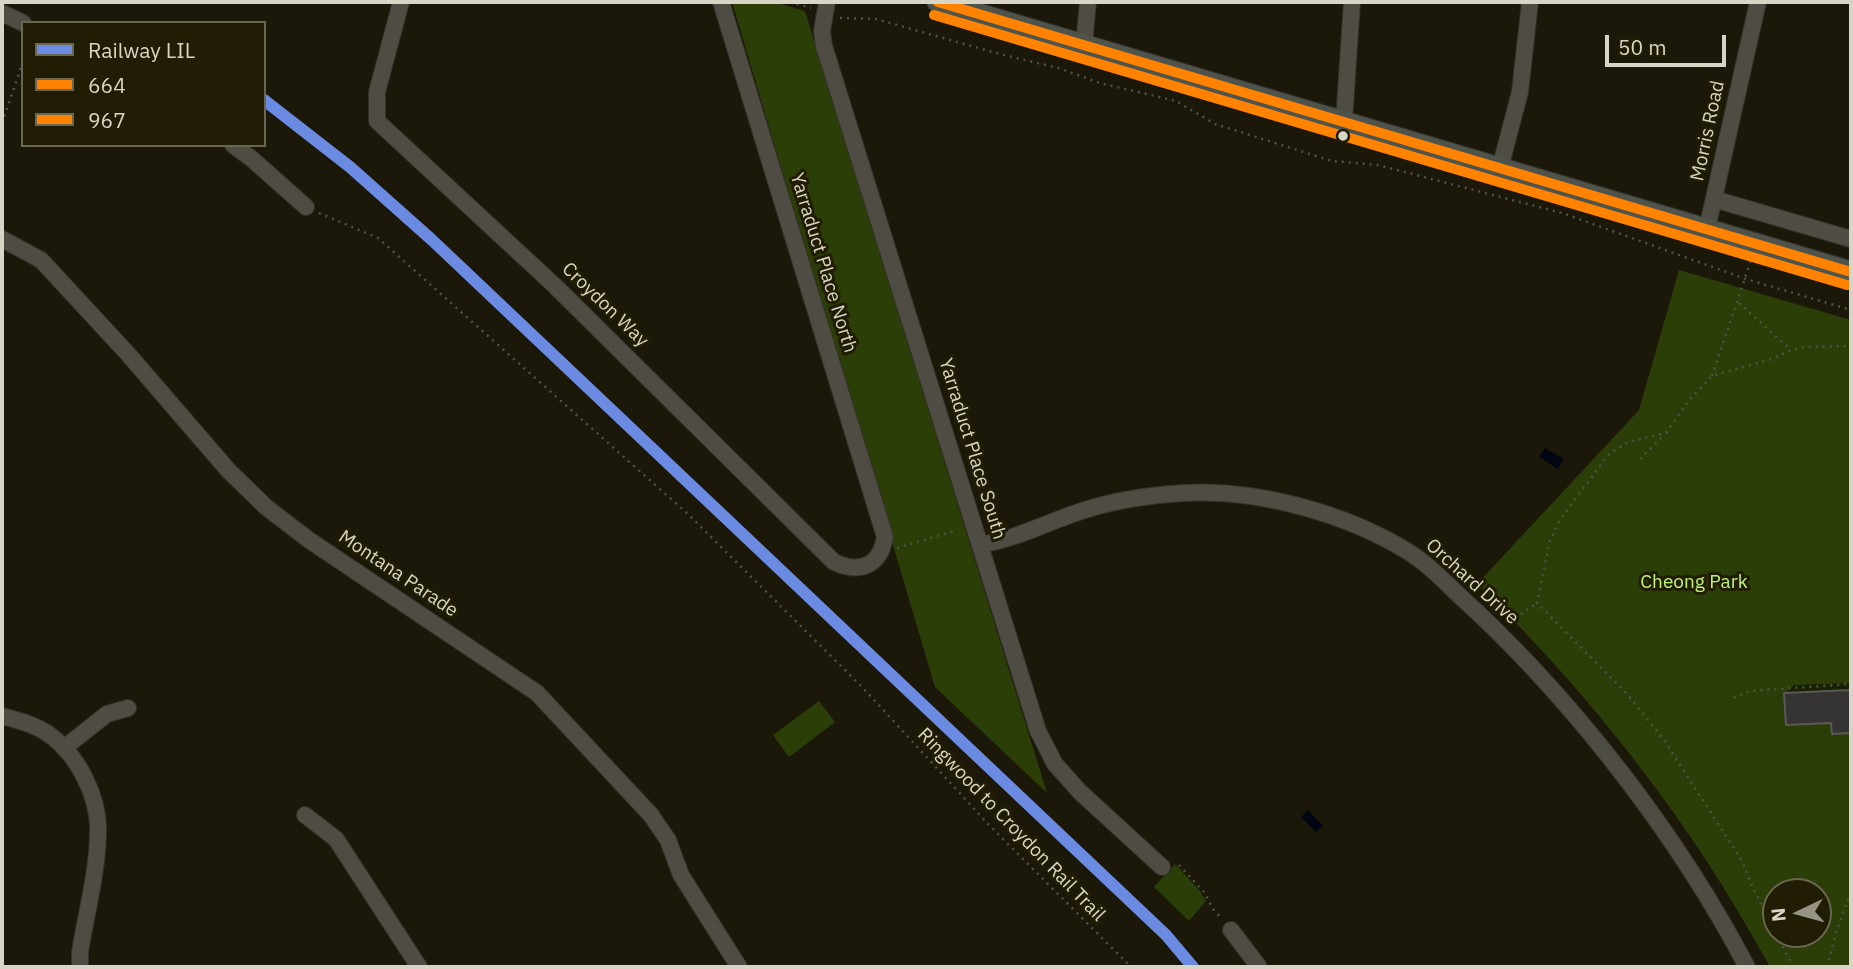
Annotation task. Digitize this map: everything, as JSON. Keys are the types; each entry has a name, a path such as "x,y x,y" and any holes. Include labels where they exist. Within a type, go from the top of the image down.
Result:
{"main road":[{"path":"938,2 1851,272"}],"street":[{"name":"Croydon Way","path":"401,2 377,92 377,121 555,286 835,562 856,569 867,566 884,543"},
{"name":"Yarraduct Place North","path":"721,2 884,543"},
{"path":"1084,45 1088,2"},
{"path":"1344,121 1352,2"},
{"path":"1500,168 1520,92 1530,2"},
{"name":"Morris Road","path":"1707,229 1758,2"},
{"name":"Yarraduct Place South","path":"825,7 822,31 824,46 1038,731 1055,764 1080,792 1162,867"},
{"path":"2,13 21,22"},
{"path":"236,147 306,207"},
{"path":"1714,199 1851,239"},
{"name":"Montana Parade","path":"2,239 41,260 128,354 228,470 266,507 309,540 537,693 651,815 668,840 681,875 739,967"},
{"name":"Orchard Drive","path":"980,545 1022,535 1085,510 1139,498 1185,493 1232,494 1295,506 1334,517 1376,534 1409,552 1498,632 1605,753 1681,859 1747,967"},
{"path":"64,748 107,714 128,708"},
{"path":"2,716 24,722 48,734 80,768 90,788 99,833 80,952 80,967"},
{"path":"305,815 336,839 419,967"},
{"path":"1231,930 1259,967"}],"path":[{"path":"790,2 825,7 840,18 876,19 1058,68 1100,83 1176,101 1215,124 1332,161 1378,165 1562,213 1745,279 1851,310"},
{"path":"2,123 21,68"},
{"name":"Ringwood to Croydon Rail Trail","path":"306,207 378,238 689,515 864,689 989,825 1131,967"},
{"path":"1640,459 1666,433 1689,400 1712,376 1756,244"},
{"path":"1738,303 1791,350"},
{"path":"1712,376 1772,359 1791,350 1815,346 1851,346"},
{"path":"1509,622 1537,603 1550,540 1560,520 1608,455 1628,442 1666,433"},
{"path":"884,543 902,548 974,524"},
{"path":"1537,603 1627,694 1664,740 1742,861 1793,967"},
{"path":"1734,698 1749,691 1851,684"},
{"path":"1162,867 1172,857 1204,892 1213,909 1231,930"},
{"path":"1827,967 1851,892"}],"green space":[{"path":"732,2 774,2 805,11 1047,793 935,687"},
{"name":"Cheong Park","path":"1679,270 1851,320 1851,967 1770,967 1708,863 1638,765 1561,672 1477,584 1639,410"},
{"path":"819,701 835,722 789,757 773,735"},
{"path":"1175,864 1206,901 1189,921 1154,887"}],"shaded area":[{"path":"1545,448 1564,459 1558,469 1539,457"},
{"path":"1308,810 1323,826 1316,832 1301,817"}],"building":[{"path":"1851,690 1851,733 1832,734 1831,723 1786,725 1784,693"}],"rail line":[{"name":"LIL","path":"266,102 350,167 432,240 1166,935 1193,967"}],"transit line":[{"name":"664","path":"938,2 1851,272"},
{"name":"967","path":"934,15 1847,285"}]}
